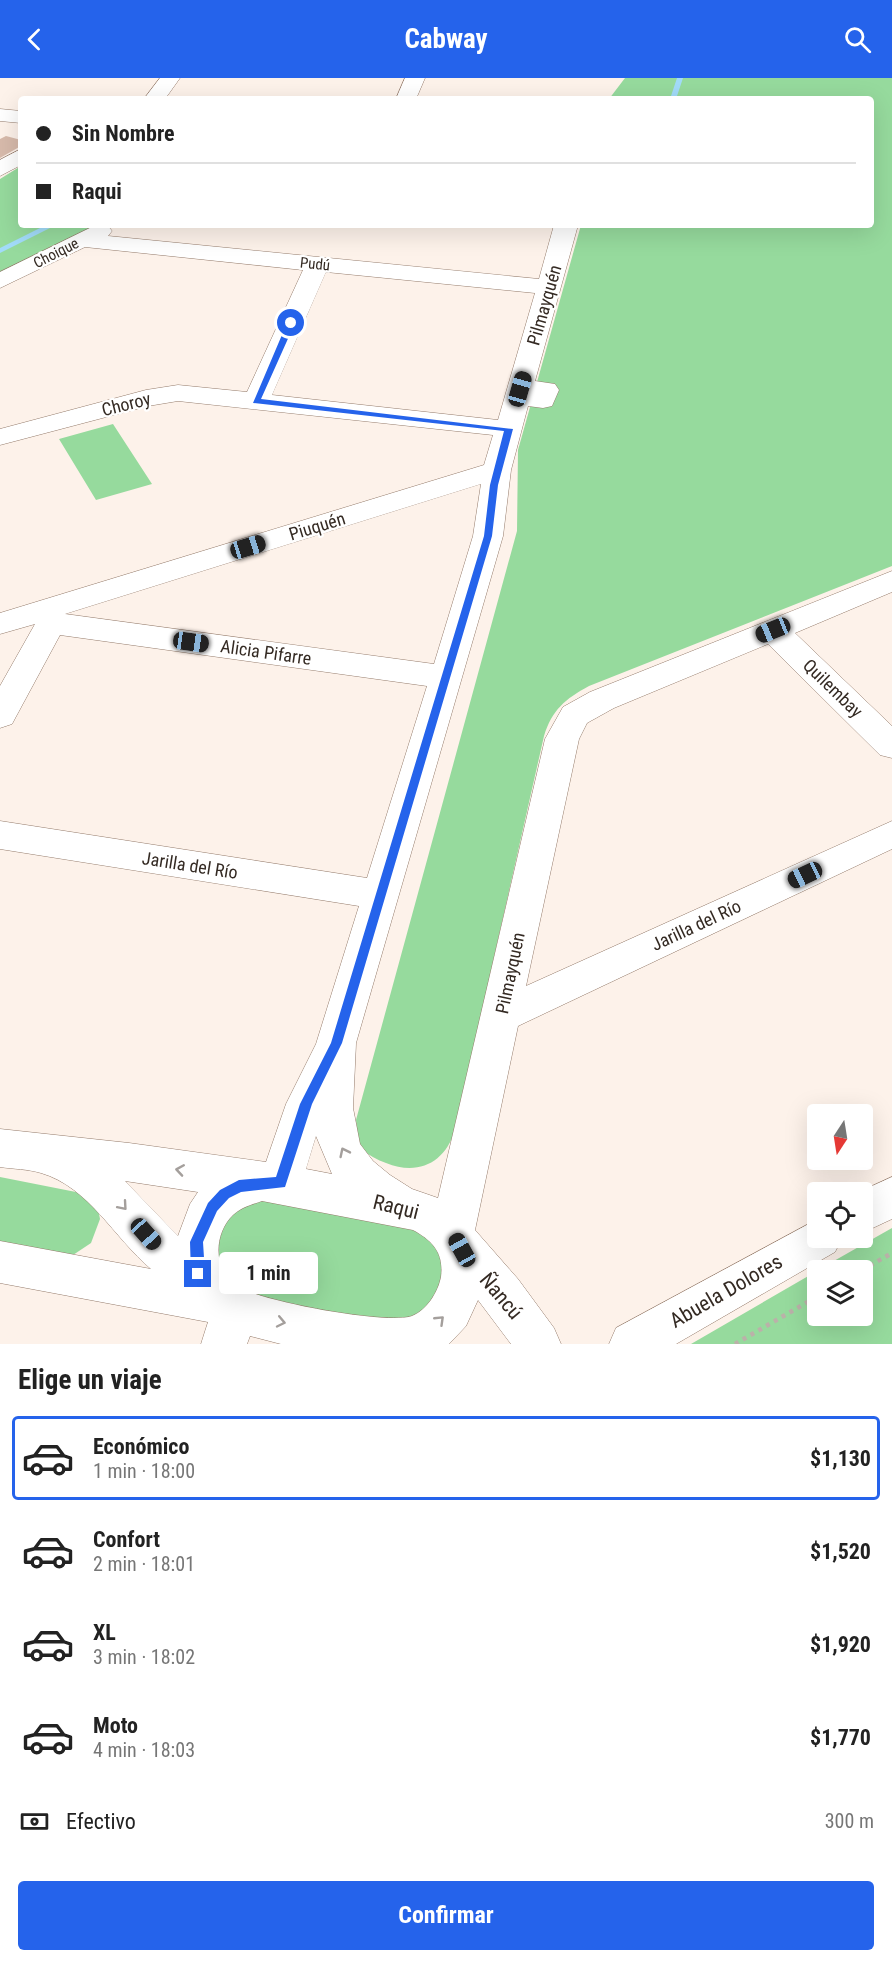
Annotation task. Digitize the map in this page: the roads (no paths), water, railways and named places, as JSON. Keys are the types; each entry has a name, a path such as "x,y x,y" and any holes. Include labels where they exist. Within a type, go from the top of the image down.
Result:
{"street":[{"path":"156,96 170,78"},
{"path":"407,96 415,78"},
{"path":"0,115 18,117"},
{"path":"0,169 18,158"},
{"name":"Choique","path":"0,281 106,228"},
{"name":"Pilmayquén","path":"269,1183 336,1043 488,536 497,470 565,228"},
{"name":"Pudú","path":"81,240 549,287"},
{"path":"256,401 318,264"},
{"name":"Choroy","path":"0,437 161,395 196,394 509,429"},
{"name":"Piuquén","path":"0,624 48,616 497,470"},
{"path":"773,630 892,581"},
{"path":"0,716 48,616"},
{"name":"Alicia Pifarre","path":"48,616 446,677"},
{"name":"Pilmayquén","path":"457,1241 501,1016 562,739 575,715 602,699 773,630"},
{"name":"Quilembay","path":"773,630 892,746"},
{"name":"Jarilla del Río","path":"501,1016 892,834"},
{"name":"Jarilla del Río","path":"0,835 381,895"},
{"name":"Pilmayquén","path":"336,1043 333,1107 341,1150 352,1168 400,1206"},
{"name":"Raqui","path":"0,1262 376,1342 410,1340 429,1330 445,1318 461,1285 463,1268 457,1241 439,1220 420,1211 269,1183 130,1162 19,1151"},
{"name":"Raqui","path":"19,1151 83,1172 102,1185 158,1247 219,1308"},
{"name":"Raqui","path":"219,1308 197,1242 212,1207 224,1194 239,1186 269,1183"},
{"path":"873,1207 892,1197"},
{"name":"Ñancú","path":"457,1241 502,1294 538,1344"},
{"name":"Abuela Dolores","path":"632,1344 807,1245"}],"waterway":[{"path":"674,96 680,78"},
{"path":"0,251 46,228"}]}
